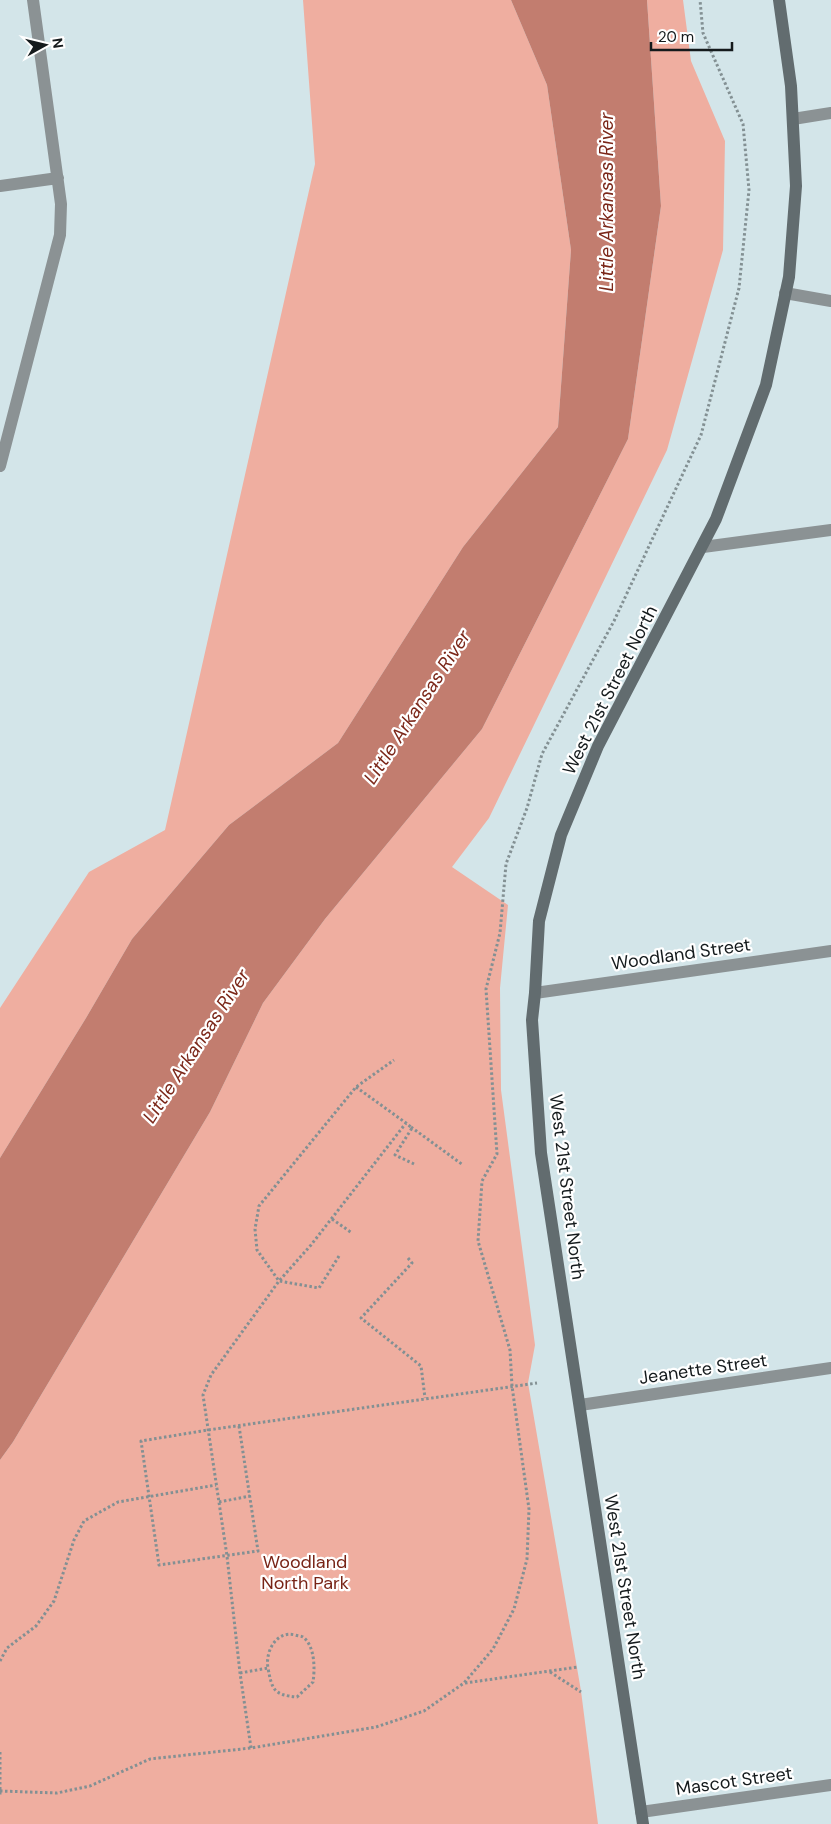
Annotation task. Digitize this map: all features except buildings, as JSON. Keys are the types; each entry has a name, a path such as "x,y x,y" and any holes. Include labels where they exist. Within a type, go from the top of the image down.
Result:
{"main road":[{"name":"West 21st Street North","path":"642,1818 541,1153 532,1020 539,921 560,835 598,746 716,519 766,385 789,277 796,186 791,86 779,0"}],"street":[{"path":"0,466 60,235 62,204 33,0"},
{"path":"793,119 831,113"},
{"path":"0,186 58,178"},
{"path":"785,293 831,301"},
{"path":"703,547 831,530"},
{"name":"Woodland Street","path":"535,993 831,951"},
{"name":"Jeanette Street","path":"580,1405 831,1368"},
{"name":"Mascot Street","path":"642,1818 831,1785"}],"path":[{"path":"0,1791 56,1793 90,1786 150,1759 250,1748 376,1727 424,1711 464,1683 493,1649 514,1609 528,1559 529,1509 512,1386 510,1350 478,1241 482,1181 497,1154 486,989 500,933 506,864 527,808 542,754 614,621 700,435 739,288 749,190 743,124 703,33 700,0"},
{"path":"339,1256 319,1288 278,1281 257,1250 255,1229 259,1206 356,1086 394,1060"},
{"path":"356,1086 462,1165"},
{"path":"250,1748 227,1556 203,1395 211,1375 278,1281 332,1218 406,1123"},
{"path":"412,1128 395,1155 414,1164"},
{"path":"332,1218 352,1234"},
{"path":"408,1258 412,1263 361,1318 421,1366 425,1398"},
{"path":"239,1426 258,1551 159,1566 141,1441 208,1430 425,1398 537,1383"},
{"path":"0,1661 7,1648 36,1626 54,1601 74,1540 84,1521 118,1502 149,1495 216,1485"},
{"path":"219,1502 250,1496"},
{"path":"290,1634 303,1637 310,1648 314,1661 313,1682 296,1696 281,1695 271,1686 268,1668 266,1660 269,1651 279,1637 290,1634"},
{"path":"464,1683 578,1667"},
{"path":"240,1674 268,1668"},
{"path":"549,1672 581,1692"},
{"path":"0,1752 0,1797"}],"green space":[{"path":"303,0 511,0 547,85 571,250 558,427 463,547 338,743 229,825 132,939 0,1158 0,1008 89,872 165,830 315,164"},
{"name":"Woodland North Park","path":"647,0 683,0 691,61 725,141 723,250 667,450 489,818 452,867 508,905 500,988 501,1090 535,1345 528,1383 581,1691 598,1824 0,1824 0,1460 13,1442 210,1112 263,1003 325,919 482,729 628,439 661,206"}],"water":[{"name":"Little Arkansas River","path":"511,0 647,0 661,206 628,439 482,729 325,919 263,1003 210,1112 13,1442 0,1460 0,1158 132,939 229,825 338,743 463,547 558,427 571,250 547,85"}]}
